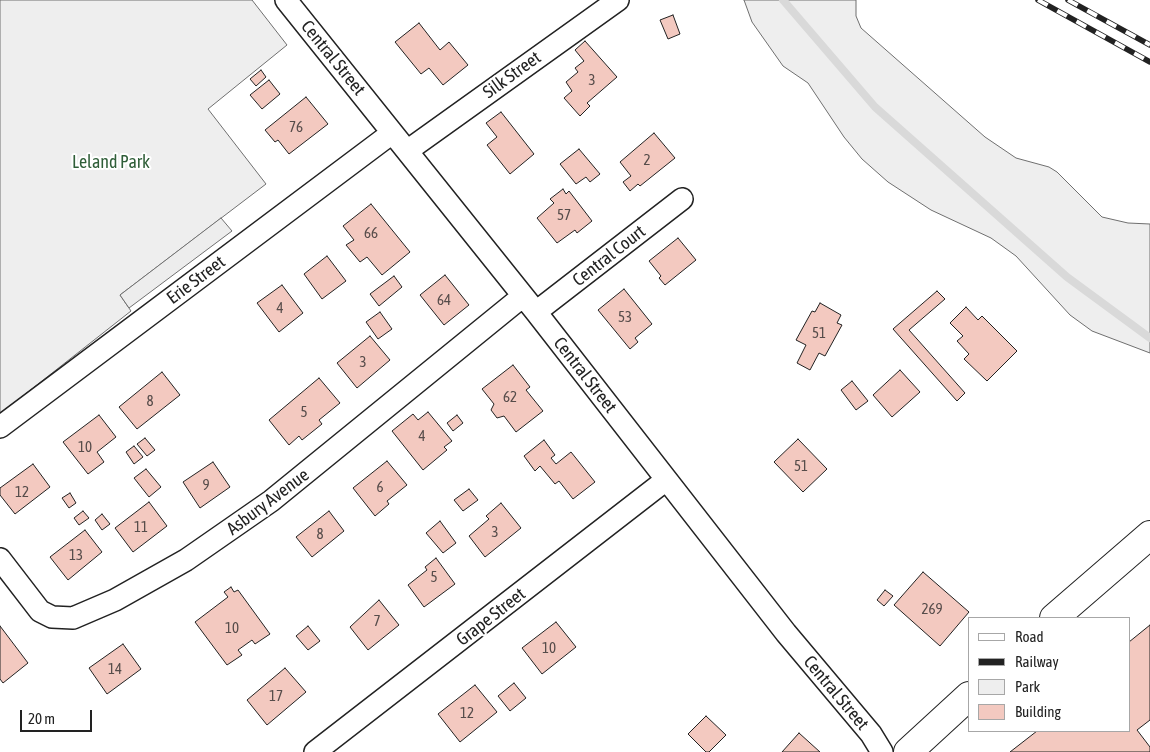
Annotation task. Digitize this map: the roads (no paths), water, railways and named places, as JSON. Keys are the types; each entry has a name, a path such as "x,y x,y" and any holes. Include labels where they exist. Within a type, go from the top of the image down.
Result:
{"main road":[{"path":"1055,617 1150,535"},
{"path":"908,752 968,697"}],"street":[{"name":"Central Street","path":"286,0 530,304 666,480 882,752"},
{"name":"Silk Street","path":"407,151 618,0"},
{"name":"Erie Street","path":"0,427 392,133"},
{"name":"Central Court","path":"530,304 682,199"},
{"name":"Asbury Avenue","path":"0,559 40,610 52,617 72,618 115,600 186,560 271,501 530,304"},
{"name":"Grape Street","path":"315,752 666,480"}],"waterway":[{"path":"783,0 875,107 1067,277 1150,338"}],"railway":[{"path":"1038,0 1150,62"},
{"path":"1068,0 1150,45"}],"park label":[{"name":"Leland Park","path":"111,162"}]}
